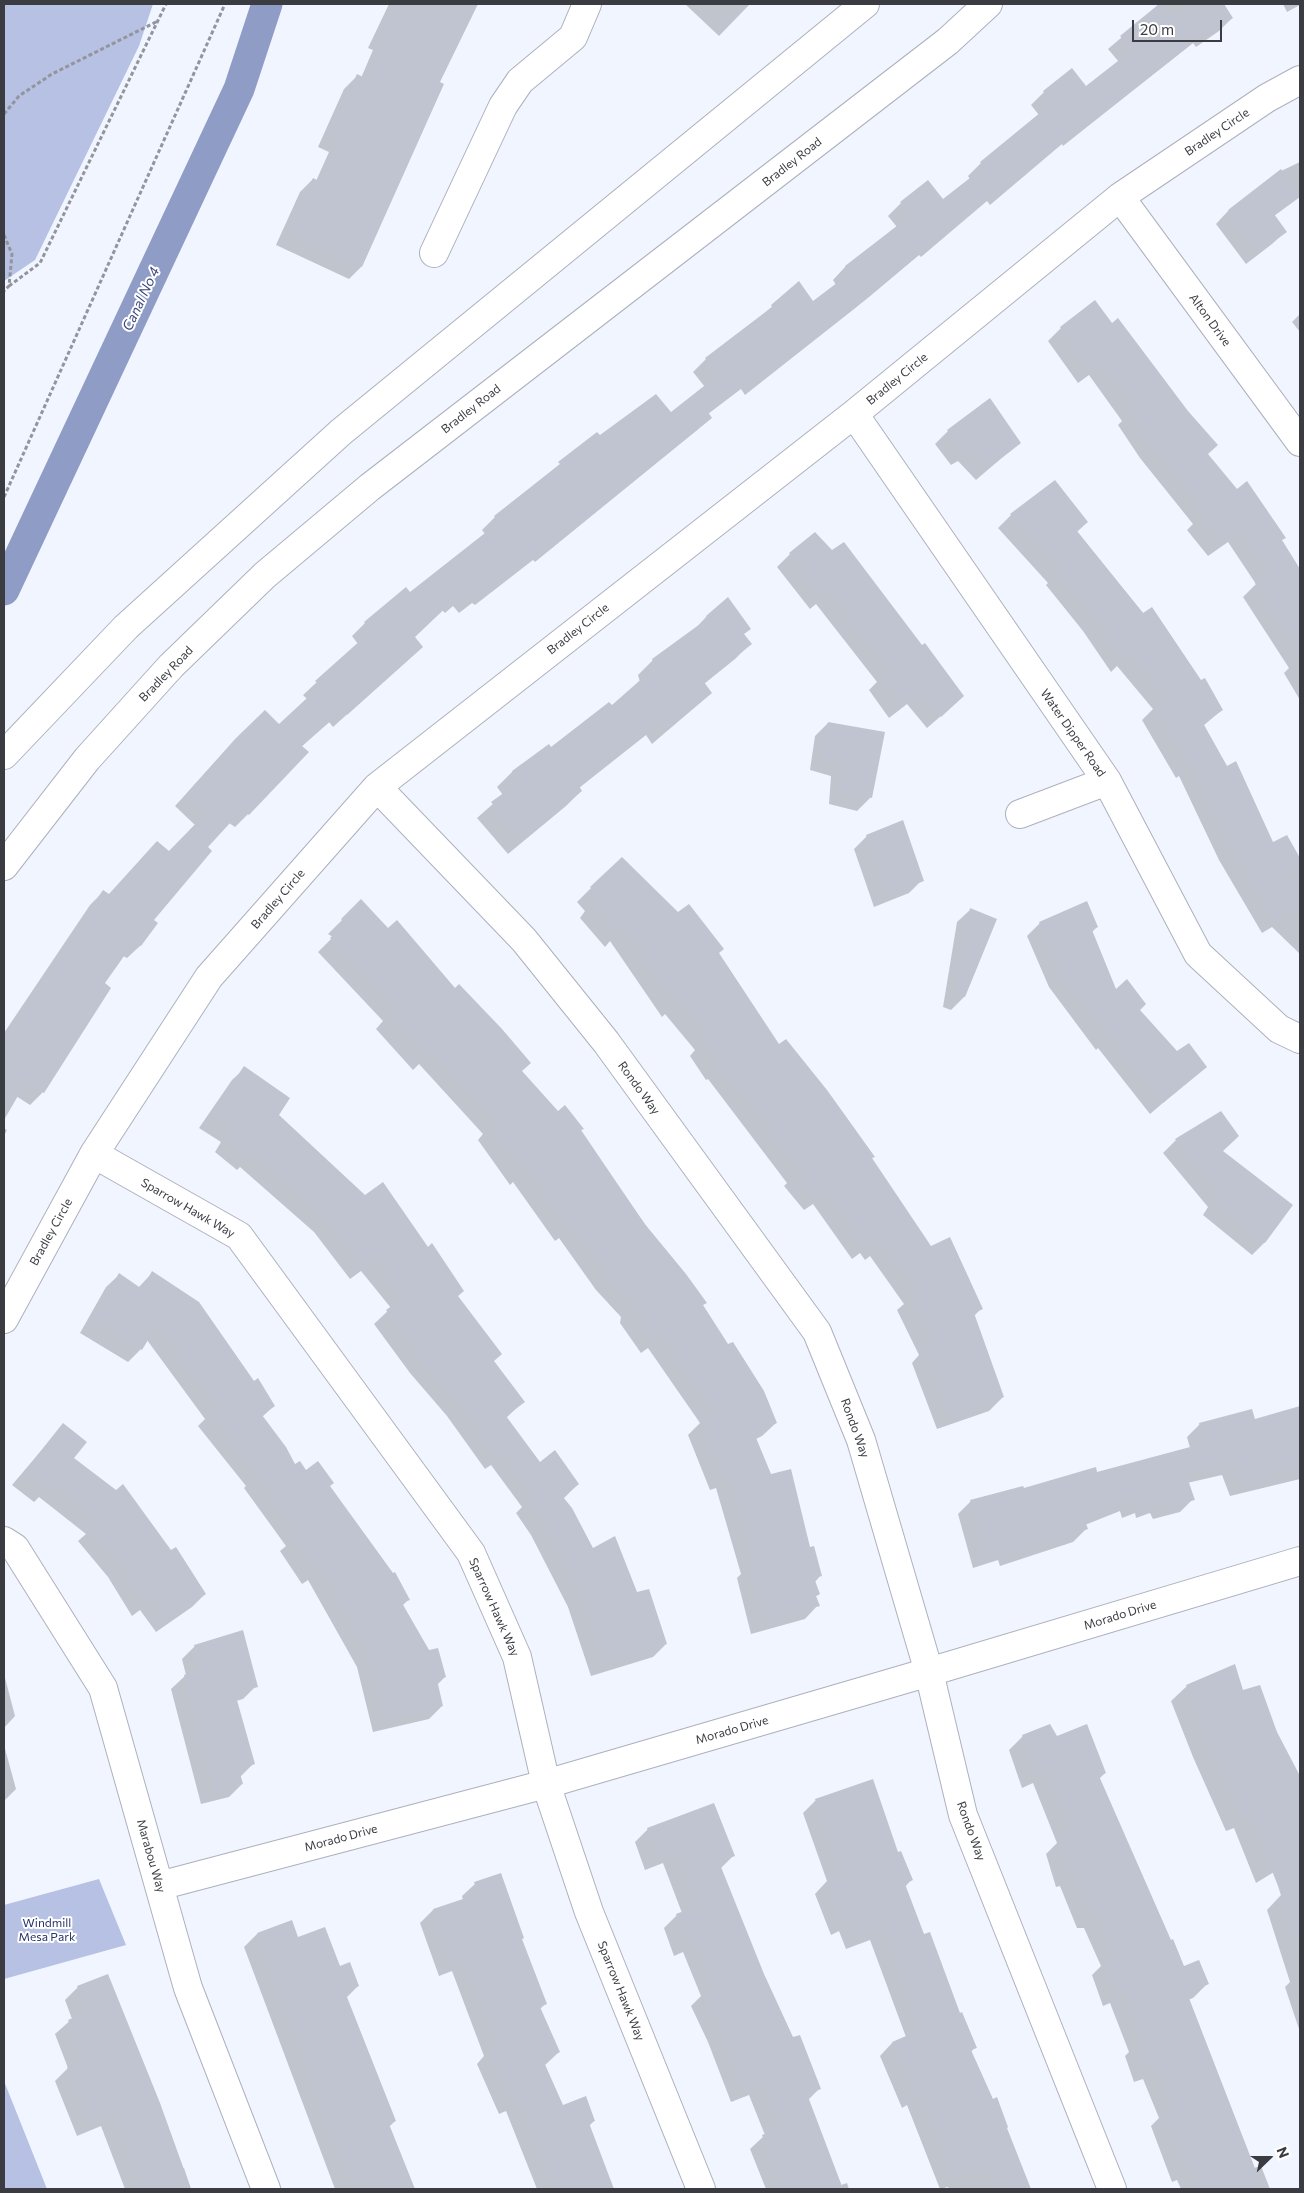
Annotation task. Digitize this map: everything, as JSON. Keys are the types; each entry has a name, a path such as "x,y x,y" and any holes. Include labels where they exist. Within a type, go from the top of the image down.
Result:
{"street":[{"path":"434,253 503,106 520,81 573,37 587,4"},
{"path":"4,755 126,627 341,432 865,4"},
{"name":"Bradley Road","path":"4,866 94,752 171,666 266,575 370,487 948,41 988,4"},
{"name":"Bradley Circle","path":"4,1319 94,1154 209,977 377,787 854,414 1120,197 1268,98 1300,80"},
{"name":"Alton Drive","path":"1120,197 1300,442"},
{"name":"Water Dipper Road","path":"854,414 1106,781 1198,954 1279,1029 1300,1039"},
{"path":"1020,814 1106,781"},
{"name":"Rondo Way","path":"377,787 536,955 606,1042 817,1332 861,1440 929,1672 963,1815 1112,2189"},
{"name":"Sparrow Hawk Way","path":"94,1154 239,1236 471,1553 517,1656 546,1784 589,1912 701,2189"},
{"name":"Marabou Way","path":"4,1541 14,1548 102,1688 188,1988 266,2189"},
{"name":"Morado Drive","path":"159,1886 546,1784 1300,1561"}],"path":[{"path":"4,291 40,263 166,4"},
{"path":"4,498 225,4"},
{"path":"4,114 19,96 52,74 158,21"},
{"path":"4,235 12,254 9,286"}],"green space":[{"path":"4,4 153,4 139,46 35,260 4,281"},
{"name":"Windmill Mesa Park","path":"99,1879 126,1945 4,1979 4,1905"},
{"path":"4,2081 47,2189 4,2189"}],"building":[{"path":"395,4 478,4 440,82 444,84 362,267 288,232 313,178 321,182 341,139 330,134 357,74 367,79 385,37 380,35"},
{"path":"1159,4 1170,18 1191,4 1224,4 1233,18 1209,35 1207,32 1077,134 1075,132 1003,193 1000,189 934,245 933,243 869,297 759,383 754,377 708,412 712,418 549,550 547,548 489,593 486,591 472,602 467,594 458,601 456,598 415,637 423,647 347,715 342,711 302,746 309,752 249,815 242,810 208,847 212,851 154,920 158,923 141,946 134,942 105,983 111,988 44,1093 26,1082 4,1120 4,1037 103,890 109,894 157,841 169,851 207,812 187,793 236,738 265,710 279,724 320,686 315,681 371,631 364,622 406,587 410,592 499,522 494,516 597,432 600,435 656,394 671,412 718,375 705,358 772,307 771,305 799,281 813,301 850,273 845,266 911,215 900,202 928,180 943,199 984,167 980,162 1052,103 1043,91 1072,68 1086,86 1132,50 1120,36"},
{"path":"1281,169 1300,195 1274,214 1287,232 1259,252 1228,210"},
{"path":"1095,300 1112,323 1118,318 1188,411 1218,445 1208,454 1237,489 1247,481 1286,538 1282,540 1300,569 1300,653 1255,583 1270,573 1241,530 1221,544 1199,516 1205,512 1152,445 1130,412 1135,408 1103,363 1091,371 1060,327"},
{"path":"990,398 1021,443 989,468 971,449 965,453 947,430"},
{"path":"1055,480 1088,522 1077,531 1143,613 1152,607 1201,680 1205,678 1223,710 1203,723 1227,766 1236,761 1273,842 1287,835 1300,858 1300,867 1288,874 1300,896 1300,907 1275,921 1232,847 1192,764 1189,766 1155,706 1167,699 1130,654 1124,660 1096,618 1058,571 1060,569 1010,514"},
{"path":"815,532 832,550 844,542 922,645 925,643 964,696 941,717 920,692 902,706 881,676 890,670 830,592 824,597 789,553"},
{"path":"728,597 751,629 744,634 752,644 704,682 712,693 668,730 662,721 579,786 582,791 523,840 491,802 519,782 512,771 549,744 551,747 609,702 612,705 655,667 652,659 707,619 706,616"},
{"path":"828,722 885,732 872,798 841,792 844,763 822,757"},
{"path":"903,820 924,881 887,895 866,835"},
{"path":"622,857 678,912 689,904 724,949 719,953 779,1044 786,1039 827,1090 875,1157 872,1158 931,1246 950,1237 983,1309 974,1313 1004,1397 951,1416 925,1348 935,1344 911,1295 918,1291 885,1243 880,1247 874,1240 866,1247 827,1191 818,1197 797,1171 800,1169 722,1066 720,1067 703,1041 709,1036 680,1001 676,1004 625,928 620,934 593,904 598,896 590,887"},
{"path":"361,899 388,928 397,920 455,988 459,984 531,1063 522,1071 558,1111 565,1105 584,1129 581,1130 644,1223 707,1303 703,1305 728,1344 733,1342 764,1391 777,1423 754,1433 771,1474 791,1469 810,1547 814,1546 822,1576 814,1578 820,1594 816,1596 820,1606 764,1621 751,1563 755,1562 729,1475 724,1477 701,1420 717,1414 662,1335 656,1340 633,1309 634,1303 609,1276 573,1225 569,1228 527,1170 524,1172 491,1125 497,1121 433,1051 427,1057 389,1014 396,1007 330,938 345,923 341,919"},
{"path":"1087,901 1098,927 1092,930 1116,989 1127,979 1146,1004 1140,1010 1177,1051 1189,1043 1207,1067 1163,1103 1111,1036 1109,1038 1061,974 1039,922"},
{"path":"970,908 997,919 965,997 955,995"},
{"path":"244,1066 290,1098 279,1115 365,1195 383,1182 428,1247 432,1243 464,1291 458,1296 502,1354 494,1361 525,1402 506,1416 540,1462 555,1450 579,1484 563,1497 572,1508 593,1548 615,1536 637,1592 649,1589 667,1644 604,1664 581,1594 529,1499 534,1494 504,1453 498,1457 460,1403 422,1360 386,1310 404,1297 375,1259 363,1267 327,1219 254,1154 251,1158 227,1139 233,1128 211,1115"},
{"path":"1221,1111 1239,1136 1223,1151 1293,1205 1265,1243 1215,1201 1220,1194 1175,1139"},
{"path":"152,1271 199,1302 254,1381 258,1378 275,1406 262,1415 286,1447 295,1464 300,1461 306,1470 318,1461 334,1483 330,1486 393,1573 395,1572 410,1600 402,1603 429,1650 438,1648 446,1677 437,1680 443,1706 386,1720 369,1653 321,1568 316,1572 292,1537 298,1533 256,1474 258,1473 210,1412 218,1407 157,1325 142,1350 92,1319 119,1273 142,1289"},
{"path":"1300,1406 1300,1465 1243,1484 1235,1463 1186,1474 1195,1500 1166,1507 1163,1501 1149,1506 1148,1501 1135,1506 1133,1499 1084,1518 1088,1529 1012,1554 1011,1548 986,1556 970,1500 1023,1486 1024,1488 1096,1467 1097,1472 1205,1443 1199,1423 1252,1409 1255,1419"},
{"path":"63,1423 87,1442 74,1458 116,1490 123,1484 171,1550 176,1547 206,1594 169,1620 154,1598 146,1604 120,1564 90,1528 99,1521 52,1484 48,1490 24,1472"},
{"path":"243,1630 258,1687 235,1693 255,1764 239,1770 243,1784 214,1792 184,1675 201,1668 194,1645"},
{"path":"1235,1664 1243,1690 1260,1685 1277,1732 1300,1776 1300,1938 1295,1939 1278,1886 1249,1813 1242,1816 1208,1741 1186,1685"},
{"path":"1050,1724 1057,1736 1087,1724 1106,1773 1099,1776 1171,1940 1173,1939 1184,1966 1199,1960 1209,1984 1187,1993 1263,2189 1200,2189 1191,2167 1186,2169 1164,2111 1174,2108 1157,2066 1148,2069 1138,2041 1143,2039 1124,1990 1117,1993 1105,1960 1116,1956 1098,1914 1091,1914 1074,1873 1070,1874 1059,1839 1072,1833 1047,1770 1036,1775 1022,1735"},
{"path":"873,1779 898,1852 901,1851 913,1880 905,1884 924,1934 930,1932 960,2013 962,2012 977,2048 971,2050 993,2099 997,2097 1031,2189 997,2189 987,2165 953,2178 920,2093 915,2096 892,2042 920,2030 883,1928 859,1937 852,1919 844,1923 827,1880 842,1874 815,1799"},
{"path":"714,1803 735,1856 719,1862 764,1974 793,2037 800,2035 821,2089 807,2094 843,2189 783,2189 762,2135 780,2128 762,2083 744,2090 720,2028 703,1992 715,1987 696,1940 687,1944 676,1914 697,1906 676,1851 658,1858 647,1828"},
{"path":"501,1873 524,1938 522,1939 547,2004 540,2007 560,2052 543,2060 563,2105 586,2096 595,2121 589,2123 614,2189 554,2189 519,2099 512,2102 489,2050 498,2046 465,1959 452,1963 433,1909 478,1894 474,1882"},
{"path":"292,1920 298,1937 325,1927 340,1966 350,1962 359,1986 345,1992 396,2121 389,2124 415,2189 371,2189 368,2180 352,2187 257,1933"},
{"path":"108,1974 160,2103 191,2189 142,2189 114,2114 90,2124 67,2067 82,2061 68,2020 87,2012 77,1986"}],"waterway":[{"name":"Canal No 4","path":"4,590 239,89 267,4"}]}
